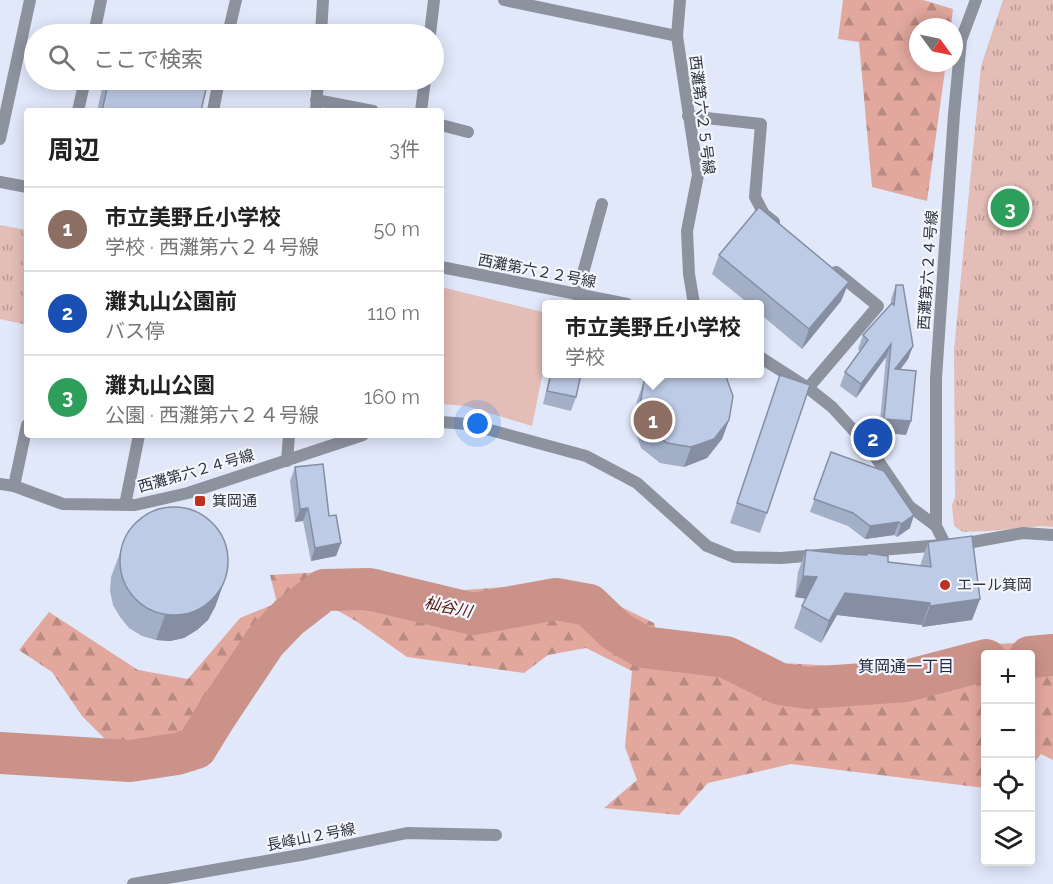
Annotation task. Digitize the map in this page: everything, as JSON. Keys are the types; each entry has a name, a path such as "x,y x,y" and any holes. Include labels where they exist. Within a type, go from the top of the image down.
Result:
{"street":[{"path":"25,24 30,0"},
{"path":"96,24 101,0"},
{"path":"230,24 236,0"},
{"path":"322,24 323,0"},
{"path":"431,24 435,0"},
{"path":"504,0 558,6 677,36"},
{"name":"西灘第六２５号線","path":"680,0 677,36 698,175 687,231 689,274 693,300"},
{"name":"西灘第六２４号線","path":"945,543 936,525 936,378 961,40 976,0"},
{"path":"0,139 24,28"},
{"path":"79,108 83,90"},
{"path":"214,108 217,90"},
{"path":"317,90 316,106 339,108"},
{"path":"421,108 424,90"},
{"path":"688,116 761,124 755,197 764,214 782,228"},
{"path":"444,126 468,132"},
{"path":"0,182 24,186"},
{"path":"577,295 602,204"},
{"path":"808,388 878,306 825,264"},
{"name":"西灘第六２２号線","path":"444,268 605,300"},
{"path":"764,360 808,388 832,407 868,446 909,506 936,525"},
{"path":"444,422 468,424 586,456 637,483 707,546 734,557 781,558 967,543 1023,533 1051,534"},
{"path":"14,486 24,438"},
{"path":"125,505 138,438"},
{"path":"287,461 290,438"},
{"name":"西灘第六２４号線","path":"0,484 14,486 63,504 135,505 188,493 354,438"},
{"name":"長峰山２号線","path":"133,884 284,858 407,833 496,835"}],"green space":[{"path":"843,0 923,0 953,9 952,18 909,18 909,72 945,72 927,201 872,187 859,42 838,39"},
{"path":"1003,0 1053,0 1053,527 963,532 954,526 952,505 955,497 954,350 981,66"},
{"path":"0,225 24,229 24,324 0,319"},
{"path":"444,288 542,312 542,377 532,426 466,406 444,404"},
{"path":"376,569 452,591 570,582 654,623 663,660 700,667 705,659 877,668 995,644 1041,642 1053,645 1053,760 1041,754 1035,761 1035,650 981,650 981,788 791,764 708,783 679,815 604,808 637,780 625,747 632,671 586,648 548,655 524,673 407,657 356,621 326,604 295,596 260,631 255,681 222,735 179,752 109,743 82,716 52,672 19,650 49,612 138,670 188,679 240,618 277,603 270,575"}],"building":[{"path":"107,90 206,90 202,108 103,108"},
{"path":"759,207 849,282 809,329 719,255"},
{"path":"896,285 903,285 913,346 895,369 916,371 911,421 884,419 891,344 861,384 845,372 868,340 863,335 892,303 894,305"},
{"path":"780,375 810,385 767,513 737,503"},
{"path":"550,378 580,378 576,397 547,391"},
{"path":"647,378 726,378 733,396 729,420 714,439 691,447 667,443 648,428 640,405"},
{"path":"831,452 884,471 914,515 901,524 899,522 870,526 853,513 814,499"},
{"path":"323,464 329,516 336,515 341,543 315,548 308,508 300,509 295,467"},
{"path":"174,507 195,511 212,523 224,540 228,561 224,582 212,599 195,611 174,615 153,611 136,599 124,582 120,561 124,540 136,523 153,511"},
{"path":"972,536 980,599 930,606 930,603 845,593 829,621 802,606 817,577 803,576 806,550 844,554 867,555 867,553 888,556 888,562 931,567 928,542"}],"waterway":[{"name":"杣谷川","path":"0,753 130,761 177,754 196,748 265,642 289,617 324,590 369,589 473,614 556,599 589,605 616,631 643,647 726,657 780,684 808,688 906,681 981,661"},
{"name":"杣谷川","path":"1035,657 1053,655"}],"place":[{"name":"灘丸山公園","path":"1010,208"},
{"name":"市立美野丘小学校","path":"653,420"},
{"name":"灘丸山公園前","path":"873,438"},
{"name":"箕岡通","path":"200,501"},
{"name":"エール箕岡","path":"945,585"}],"district":[{"name":"箕岡通一丁目","path":"906,666"}]}
